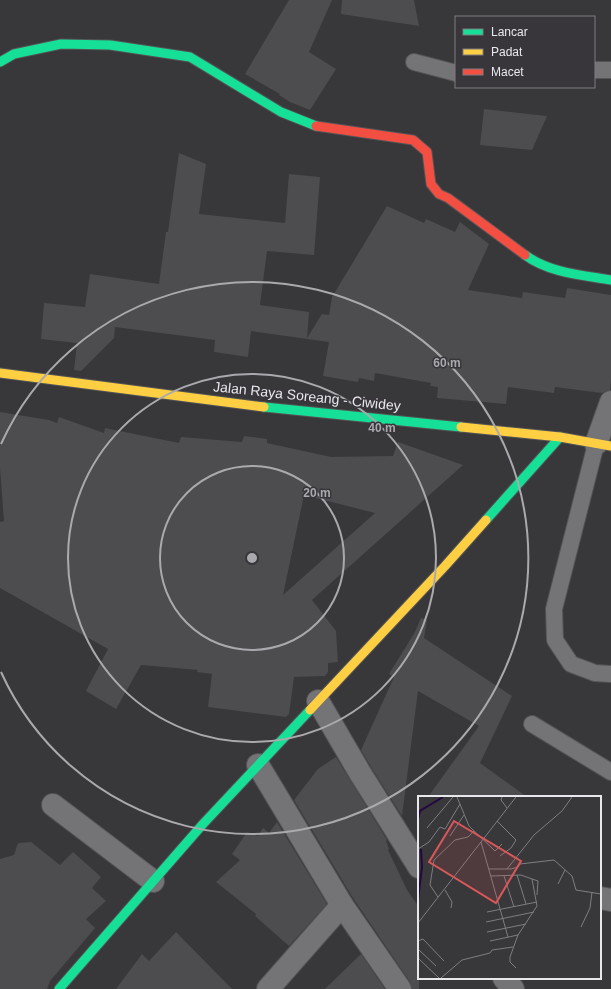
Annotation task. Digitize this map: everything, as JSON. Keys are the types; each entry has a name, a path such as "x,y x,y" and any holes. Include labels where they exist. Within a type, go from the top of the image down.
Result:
{"main road":[{"path":"0,62 14,54 61,44 110,45 190,57 281,112 316,126 413,140 427,152 431,184 439,194 448,198 531,259 554,270 611,280"},
{"name":"Jalan Raya Soreang - Ciwidey","path":"0,373 238,404 560,437 604,445"},
{"path":"59,989 202,824 445,566 560,437"}],"street":[{"path":"604,445 611,402"},
{"path":"318,701 360,773 418,865"},
{"path":"258,765 342,905 400,989"},
{"path":"53,805 153,881"},
{"path":"601,898 611,900"},
{"path":"268,989 342,905"},
{"path":"505,979 513,989"}],"lane":[{"path":"414,62 455,73"},
{"path":"595,70 611,70"},
{"path":"604,445 554,609 555,640 571,664 595,674 611,674"},
{"path":"532,724 611,772"}],"building":[{"path":"289,0 332,0 309,52 336,69 310,110 290,102 279,95 280,94 245,74"},
{"path":"342,0 414,0 419,26 341,14"},
{"path":"484,109 547,116 532,150 480,145"},
{"path":"179,153 206,164 199,214 285,223 289,174 320,177 314,255 267,251 260,305 309,312 307,338 322,314 329,315 332,297 387,206 424,223 426,219 455,232 460,222 489,244 468,290 522,298 523,292 565,298 567,288 611,295 610,390 602,393 555,387 554,393 508,387 506,404 437,398 438,387 430,386 431,383 375,373 374,381 359,378 358,382 323,376 329,342 251,331 248,357 214,352 215,340 115,327 114,338 81,371 74,370 77,343 41,339 44,303 85,307 90,274 159,284"},
{"path":"0,412 49,420 57,423 59,417 104,433 105,428 179,443 181,437 242,442 244,436 267,439 267,443 331,457 393,456 398,442 463,465 312,600 336,631 338,662 328,663 328,672 325,676 294,677 289,714 286,717 208,707 212,674 197,672 198,670 141,665 116,709 86,691 108,649 0,588 0,522 4,521 0,468","holes":["304,495 375,513 283,595"]},
{"path":"421,618 427,620 424,638 512,696 480,763 526,796 429,796 479,726 418,691 402,816 361,750 394,677 389,674 415,632"},
{"path":"336,757 387,840 388,850 407,890 418,906 419,989 412,989 410,982 353,898 294,800 318,769"},
{"path":"277,822 327,904 289,946 255,916 256,914 216,882 240,860 232,854 247,832 258,836 263,828 269,833"},
{"path":"31,842 60,865 73,852 101,877 92,888 106,901 86,919 95,928 50,981 47,989 0,989 0,859 14,855 18,843"},
{"path":"176,932 232,989 116,989 142,954 149,961"},
{"path":"361,954 385,989 325,989"}],"traffic: fast":[{"path":"0,62 14,54 61,44 110,45 190,57 281,112 316,126"},
{"path":"525,255 555,270 611,280"},
{"path":"264,407 461,427"},
{"path":"486,520 560,437"},
{"path":"59,989 203,824 310,710"}],"traffic: slow":[{"path":"0,373 264,407"},
{"path":"461,427 560,437 611,446"},
{"path":"310,710 486,520"}],"traffic: jam":[{"path":"316,126 413,140 427,152 431,184 439,194 448,198 525,255"}]}
